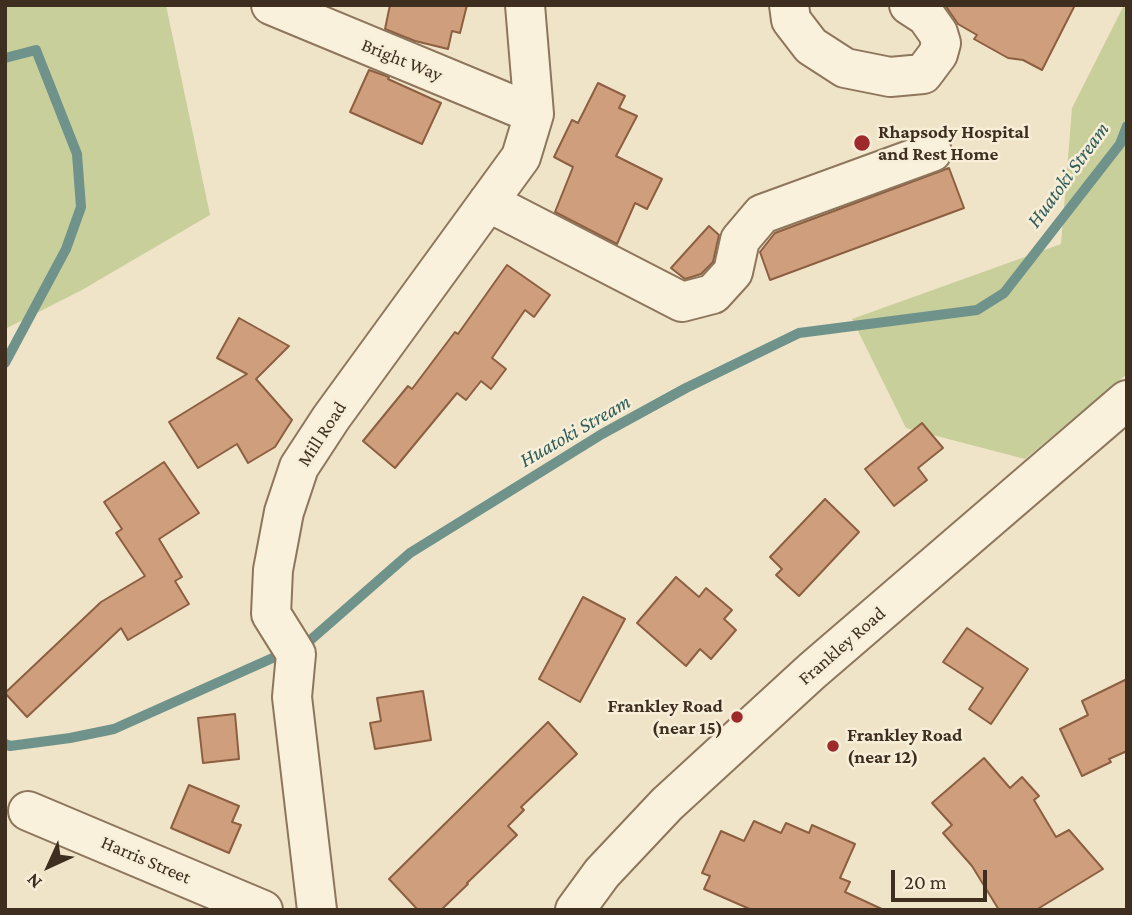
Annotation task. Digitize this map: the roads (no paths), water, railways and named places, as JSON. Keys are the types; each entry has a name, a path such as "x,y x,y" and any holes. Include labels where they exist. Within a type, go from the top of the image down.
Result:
{"street":[{"name":"Bright Way","path":"271,5 534,114"},
{"name":"Mill Road","path":"317,910 292,697 296,654 271,614 274,570 284,512 299,467 331,418 521,156 534,114 525,5"},
{"path":"789,5 791,20 811,46 845,68 890,77 923,74 938,54 941,43 938,33 926,16 909,5"},
{"path":"488,202 682,302 713,294 733,272 740,240 762,214 932,152"},
{"name":"Frankley Road","path":"575,910 602,873 686,786 812,671 1127,400"},
{"name":"Harris Street","path":"28,811 263,910"}],"waterway":[{"name":"Huatoki Stream","path":"5,58 36,50 77,154 81,207 66,249 5,363"},
{"name":"Huatoki Stream","path":"300,646 307,643 410,553 602,434 686,388 799,333 977,310 1004,293 1120,144 1127,126"},
{"name":"Huatoki Stream","path":"5,744 10,746 70,738 114,729 286,652"}],"place":[{"name":"Rhapsody Hospital and Rest Home","path":"862,143"},
{"name":"Frankley Road (near 15)","path":"737,717"},
{"name":"Frankley Road (near 12)","path":"833,746"}]}
